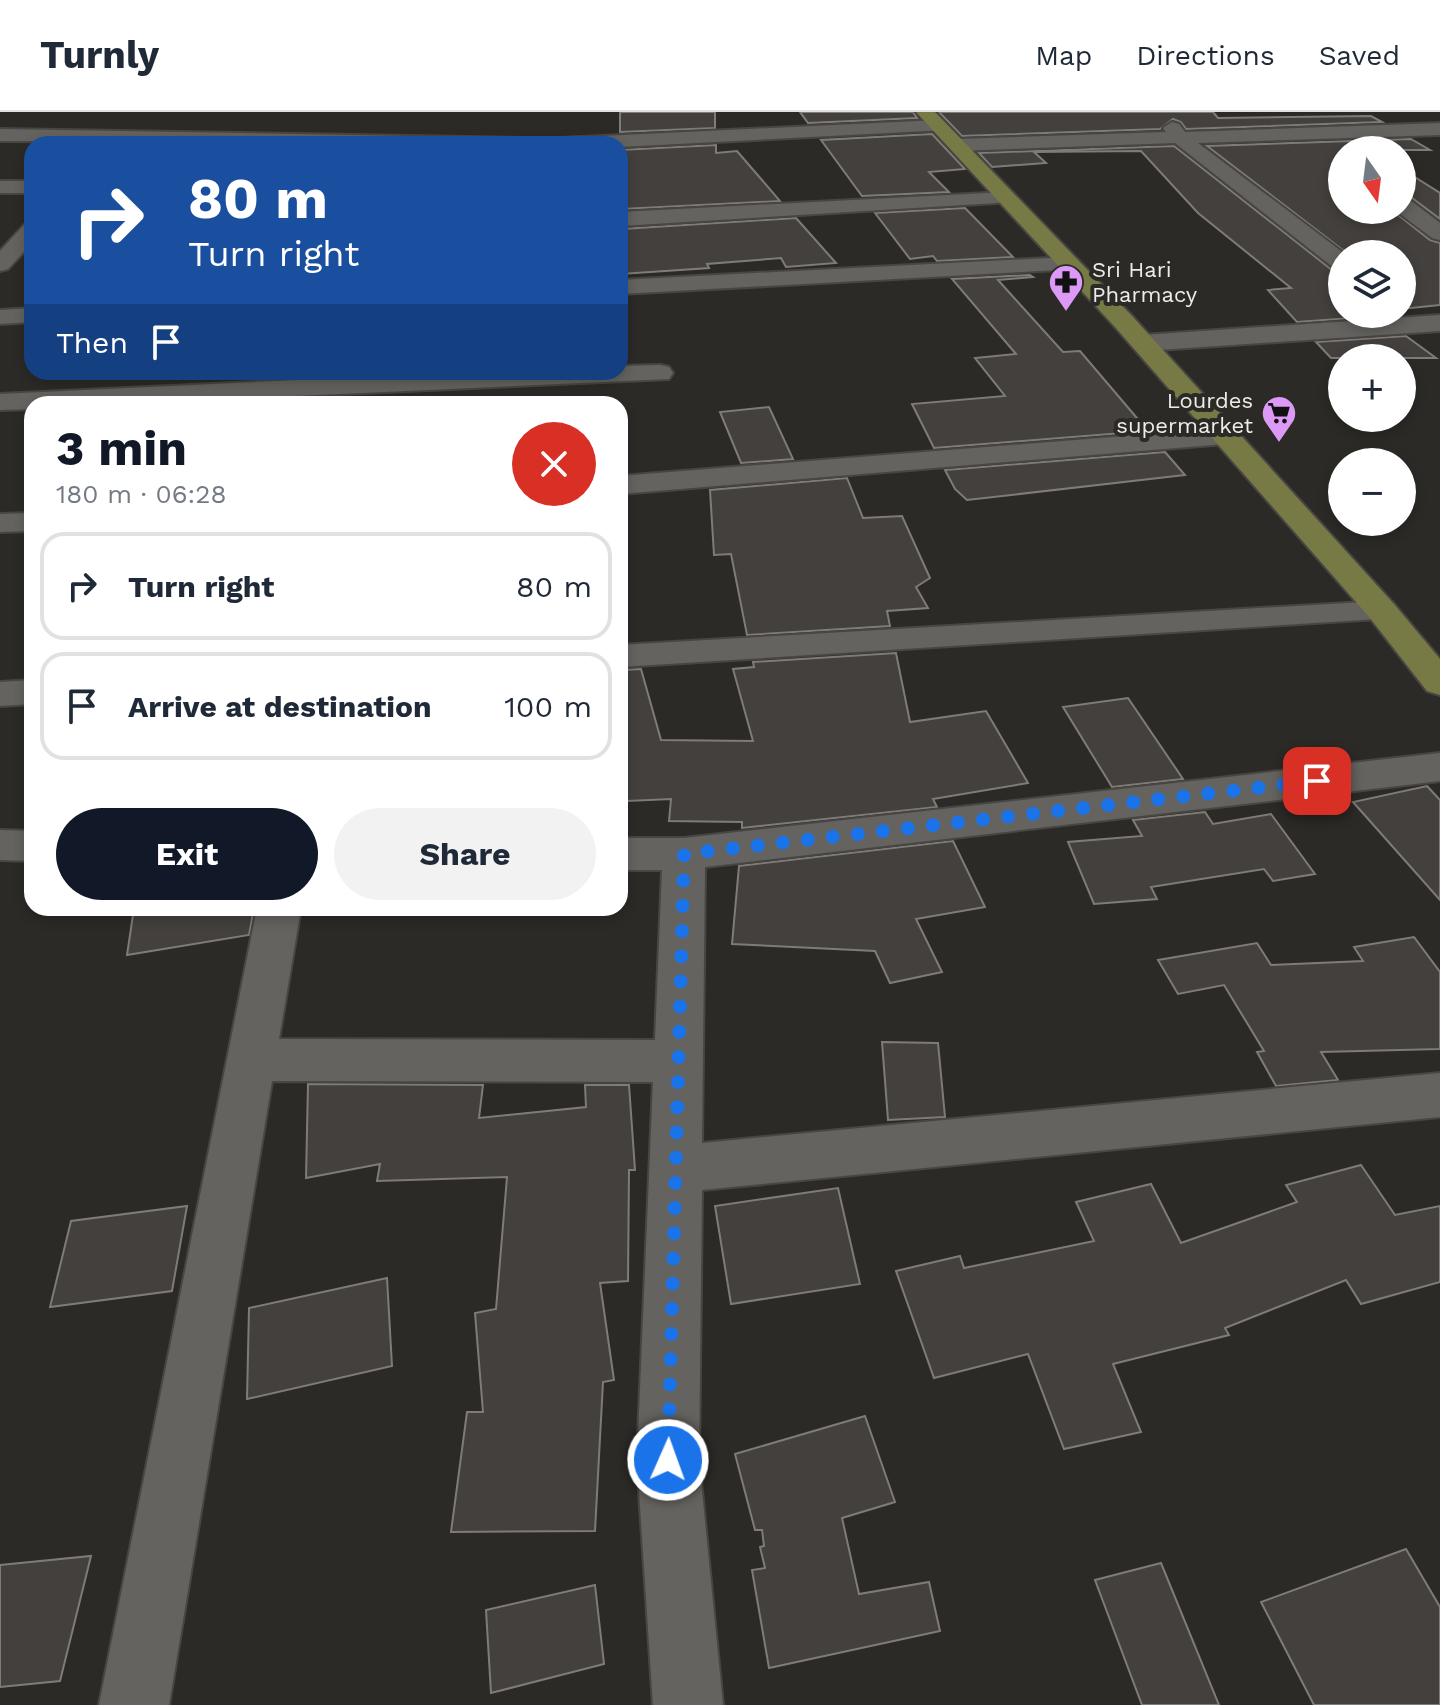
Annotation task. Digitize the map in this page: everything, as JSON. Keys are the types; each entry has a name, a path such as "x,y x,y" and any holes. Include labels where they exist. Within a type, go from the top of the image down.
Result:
{"main road":[{"path":"940,128 1143,343 1382,611 1440,683"}],"street":[{"path":"741,112 758,135"},
{"path":"1159,112 1180,138 1328,252"},
{"path":"1291,112 1328,151"},
{"path":"0,135 39,136 53,120"},
{"path":"171,136 182,121"},
{"path":"599,136 758,135 940,128 1180,138 1309,133 1411,121 1438,129"},
{"path":"1411,121 1440,149"},
{"path":"0,187 24,187"},
{"path":"628,219 1006,198"},
{"path":"1416,215 1440,233"},
{"path":"628,287 1069,264"},
{"path":"0,317 24,316"},
{"path":"1143,343 1421,319"},
{"path":"628,374 660,373"},
{"path":"132,396 494,380"},
{"path":"0,402 24,401"},
{"path":"628,484 1227,437"},
{"path":"0,523 24,522"},
{"path":"628,656 1382,611"},
{"path":"0,694 24,692"},
{"path":"628,854 684,854 1440,767"},
{"path":"0,845 24,846"},
{"path":"684,854 668,1460 688,1705"},
{"path":"134,1705 278,916"},
{"path":"251,1060 679,1061"},
{"path":"676,1169 1440,1095"}],"building":[{"path":"620,112 715,112 715,128 620,132"},
{"path":"800,112 913,112 917,118 808,123"},
{"path":"939,112 1213,112 1218,118 1371,116 1382,122 1186,129 1181,122 1173,119 1160,129 962,136"},
{"path":"932,134 965,169 929,172 949,192 862,196 821,140"},
{"path":"1328,142 1328,224 1410,224 1430,240 1440,243 1440,305 1416,308 1416,240 1330,240 1207,146"},
{"path":"1416,142 1430,150 1416,150"},
{"path":"716,145 716,153 737,151 780,201 628,209 628,150"},
{"path":"1174,146 1328,267 1328,320 1297,322 1268,290 1291,288 1198,213 1141,151 1034,152 1046,163 992,167 979,153"},
{"path":"1416,178 1440,193 1440,219 1416,201"},
{"path":"965,208 1013,257 937,261 933,256 910,259 875,213"},
{"path":"796,218 836,263 786,267 781,258 707,264 709,268 628,274 628,229"},
{"path":"1033,277 998,280 1063,352 1080,351 1148,431 934,448 912,404 1005,396 975,358 1016,354 952,279"},
{"path":"1406,336 1436,358 1416,358 1416,344 1328,344 1328,355 1316,342"},
{"path":"769,407 793,459 741,463 720,412"},
{"path":"1165,452 1185,475 967,500 955,489 945,470"},
{"path":"847,478 863,518 902,516 930,578 916,587 928,608 887,611 890,626 747,635 731,554 714,555 710,490"},
{"path":"896,653 910,722 986,711 1028,783 933,799 937,807 742,828 742,822 669,821 671,799 628,801 628,670 641,669 661,740 753,741 733,669 754,667 753,662"},
{"path":"1128,698 1183,779 1112,787 1063,707"},
{"path":"1427,786 1440,800 1440,900 1353,802"},
{"path":"1205,812 1213,824 1271,814 1315,874 1273,881 1264,869 1151,887 1157,899 1094,904 1068,842 1142,836 1133,820"},
{"path":"953,841 985,907 916,919 942,972 890,983 875,951 732,944 739,866"},
{"path":"133,916 253,916 249,935 127,955"},
{"path":"1414,937 1440,972 1440,1049 1321,1052 1338,1080 1276,1086 1257,1052 1264,1051 1224,985 1178,994 1158,960 1257,943 1271,965 1363,961 1354,947"},
{"path":"882,1042 938,1043 945,1117 888,1120"},
{"path":"308,1084 483,1085 479,1118 586,1107 585,1085 629,1085 635,1170 629,1170 628,1281 600,1283 614,1380 603,1382 595,1531 451,1532 467,1412 483,1412 475,1313 496,1309 507,1177 377,1181 380,1164 306,1178"},
{"path":"1361,1165 1395,1215 1440,1206 1440,1282 1361,1304 1346,1280 1225,1328 1229,1335 1113,1364 1141,1432 1064,1449 1028,1354 934,1378 896,1271 960,1256 964,1268 1094,1241 1076,1202 1151,1184 1181,1243 1297,1202 1286,1185"},
{"path":"838,1188 860,1284 731,1304 715,1206"},
{"path":"187,1206 172,1291 50,1307 71,1221"},
{"path":"387,1278 392,1366 247,1399 249,1308"},
{"path":"865,1416 895,1502 842,1518 859,1594 929,1582 940,1631 769,1668 752,1570 765,1568 760,1547 764,1546 762,1530 755,1530 735,1454"},
{"path":"1406,1549 1440,1607 1440,1705 1314,1705 1261,1602"},
{"path":"91,1556 60,1681 0,1687 0,1565"},
{"path":"1161,1563 1219,1705 1142,1705 1095,1580"},
{"path":"595,1585 604,1664 491,1693 486,1610"}],"place":[{"name":"Sri Hari Pharmacy","path":"1066,313"},
{"name":"Lourdes supermarket","path":"1279,444"}],"route":[{"path":"668,1460 684,854 1317,781"}]}
